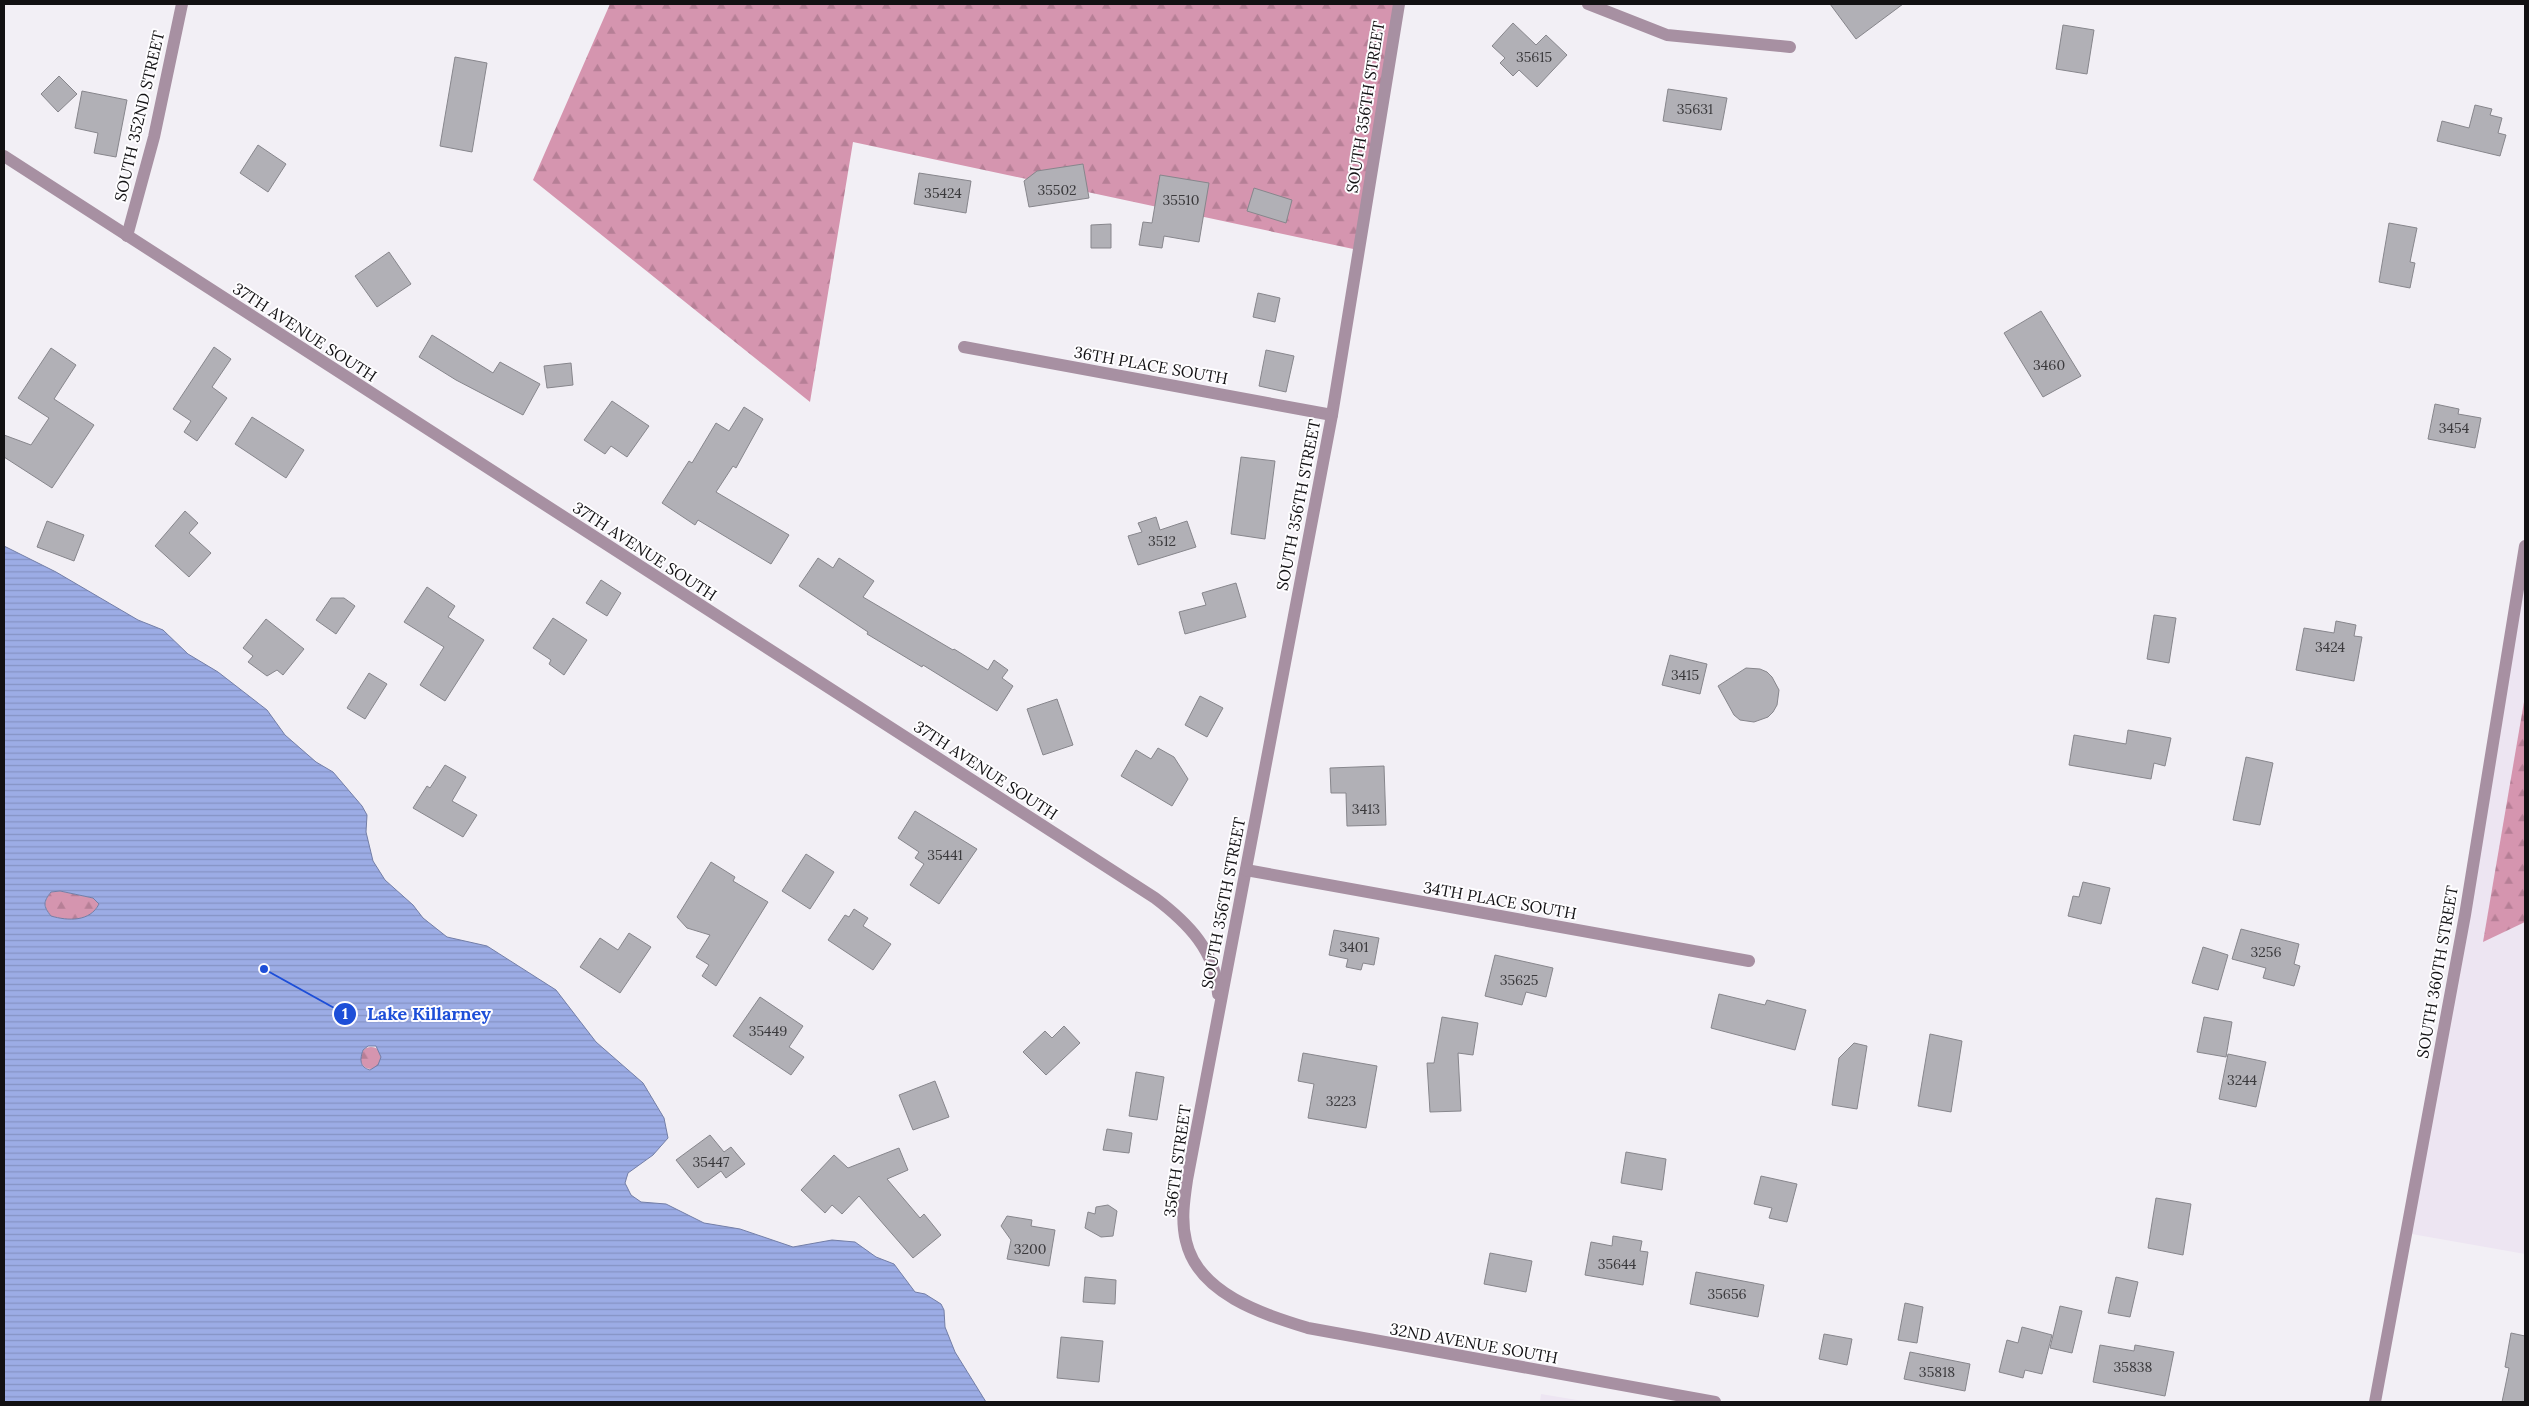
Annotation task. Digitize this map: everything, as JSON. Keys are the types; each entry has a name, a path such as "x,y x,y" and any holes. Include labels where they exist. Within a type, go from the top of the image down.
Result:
{"street":[{"name":"SOUTH 352ND STREET","path":"127,236 154,137 182,4"},
{"name":"SOUTH 356TH STREET","path":"1219,1012 1332,415 1399,4"},
{"path":"1588,4 1667,35 1790,47"},
{"name":"37TH AVENUE SOUTH","path":"4,156 1155,898 1190,927 1205,948 1218,984 1219,1012"},
{"name":"36TH PLACE SOUTH","path":"964,347 1332,415"},
{"name":"SOUTH 360TH STREET","path":"2375,1402 2466,905 2525,546"},
{"name":"34TH PLACE SOUTH","path":"1246,870 1749,961"},
{"name":"356TH STREET","path":"1219,1012 1187,1180 1183,1223 1188,1248 1200,1270 1233,1298"},
{"name":"32ND AVENUE SOUTH","path":"1233,1298 1271,1317 1308,1328 1715,1402"}],"shaded area":[{"path":"2525,546 2525,1254 2406,1233"},
{"path":"1541,1394 1589,1402 1540,1402"}],"green space":[{"path":"610,4 1404,4 1358,250 853,142 810,402 533,180"},
{"path":"2525,696 2525,922 2483,942"},
{"path":"60,891 93,898 99,904 90,914 78,919 71,920 51,916 45,907 45,901 51,892"},
{"path":"371,1047 379,1050 382,1058 379,1066 371,1069 363,1066 360,1058 363,1050"}],"water":[{"path":"4,546 56,572 138,620 163,630 188,654 218,672 267,710 285,735 316,762 333,772 362,806 367,815 366,832 373,861 385,880 413,905 423,918 447,937 487,946 556,990 596,1042 643,1083 664,1118 668,1138 653,1155 628,1173 625,1183 631,1195 641,1202 666,1204 704,1223 740,1229 793,1247 832,1240 855,1242 876,1257 894,1264 915,1292 925,1294 941,1304 944,1310 945,1327 955,1352 986,1402 4,1402","holes":["60,891 93,898 99,904 90,914 78,919 64,919 51,916 45,907 45,901 51,892","368,1046 376,1046 381,1057 378,1065 370,1070 362,1065 361,1059 363,1050"]}],"building":[{"path":"1830,4 1903,4 1856,39"},
{"path":"1513,23 1536,45 1546,35 1567,55 1537,87 1519,70 1513,76 1500,63 1505,58 1492,46"},
{"path":"2063,25 2094,30 2087,74 2056,69"},
{"path":"455,57 487,63 472,152 440,146"},
{"path":"59,76 77,94 58,112 41,94"},
{"path":"1668,89 1727,98 1721,130 1663,121"},
{"path":"82,91 127,100 116,157 94,153 98,133 75,128"},
{"path":"2475,105 2492,109 2490,115 2502,118 2498,133 2506,135 2500,156 2437,141 2442,121 2469,128"},
{"path":"258,145 286,164 268,192 240,173"},
{"path":"1083,164 1089,198 1029,207 1024,181 1037,171"},
{"path":"919,173 971,181 966,213 914,204"},
{"path":"1160,175 1209,183 1199,242 1164,236 1162,248 1139,245 1143,222 1152,223"},
{"path":"1254,188 1292,200 1286,223 1247,211"},
{"path":"2389,223 2417,228 2410,262 2415,263 2410,288 2379,282"},
{"path":"1111,224 1111,248 1091,248 1091,225"},
{"path":"389,252 411,284 377,307 355,276"},
{"path":"1258,293 1280,298 1275,322 1253,317"},
{"path":"2041,311 2081,376 2043,397 2004,333"},
{"path":"432,335 493,373 500,362 540,384 523,415 456,380 419,357"},
{"path":"214,347 231,359 212,387 227,398 197,441 184,432 191,421 173,409"},
{"path":"51,348 76,365 54,399 94,425 52,488 4,457 4,435 31,445 49,418 18,398"},
{"path":"1266,350 1294,356 1286,392 1259,386"},
{"path":"571,363 573,385 547,388 544,366"},
{"path":"612,401 649,426 627,457 611,446 605,454 584,440"},
{"path":"2435,404 2459,409 2458,414 2481,418 2475,448 2428,439"},
{"path":"744,407 763,419 736,468 733,466 716,492 789,535 771,564 698,520 695,525 662,503 689,461 692,463 716,423 729,431"},
{"path":"252,417 304,450 286,478 235,444"},
{"path":"1241,457 1275,461 1265,539 1231,534"},
{"path":"185,511 198,523 189,533 211,553 189,577 155,546"},
{"path":"1156,517 1160,530 1187,521 1196,547 1138,565 1128,536 1142,532 1138,523"},
{"path":"47,521 84,535 74,561 37,547"},
{"path":"818,558 833,568 839,558 874,581 863,597 988,670 994,660 1008,670 1002,678 1013,686 997,711 923,665 922,667 867,634 868,632 799,586"},
{"path":"601,580 621,593 607,616 586,603"},
{"path":"1236,583 1246,617 1185,634 1179,612 1206,605 1202,593"},
{"path":"427,587 455,606 448,617 484,640 445,701 420,685 444,647 404,622"},
{"path":"331,598 344,598 355,606 336,634 316,620"},
{"path":"2154,615 2176,618 2169,663 2147,659"},
{"path":"553,618 587,640 564,675 549,664 551,660 533,648"},
{"path":"266,619 304,649 283,675 277,670 267,676 248,662 253,656 243,648"},
{"path":"2336,621 2356,625 2354,636 2362,637 2354,681 2296,670 2304,628 2334,633"},
{"path":"1670,655 1707,664 1700,694 1662,685"},
{"path":"1746,668 1760,669 1767,672 1779,690 1777,705 1773,712 1768,717 1754,722 1740,720 1734,715 1718,686"},
{"path":"369,673 387,684 365,719 347,708"},
{"path":"1200,696 1223,708 1207,737 1185,725"},
{"path":"1057,699 1073,745 1043,755 1027,709"},
{"path":"2128,730 2171,738 2165,766 2154,763 2151,779 2069,765 2074,735 2126,744"},
{"path":"1158,748 1174,757 1188,779 1172,806 1121,776 1136,750 1151,759"},
{"path":"2246,757 2273,763 2260,825 2233,820"},
{"path":"445,765 466,777 452,801 477,815 463,837 413,808 427,786 430,788"},
{"path":"1384,766 1386,825 1347,826 1346,793 1331,793 1330,768"},
{"path":"915,811 977,849 939,904 910,885 924,864 915,858 919,852 898,838"},
{"path":"806,854 834,872 810,909 782,891"},
{"path":"711,862 735,877 733,881 768,902 716,986 702,976 709,965 696,957 710,935 687,928 677,917"},
{"path":"2083,882 2110,888 2101,924 2068,916 2073,896 2079,897"},
{"path":"854,909 868,918 863,926 891,944 873,970 828,940 845,915 849,917"},
{"path":"2241,929 2299,944 2294,964 2300,966 2294,986 2263,978 2266,968 2232,959"},
{"path":"1334,930 1379,938 1374,965 1363,963 1361,970 1346,967 1348,959 1329,955"},
{"path":"629,933 651,947 620,993 580,967 600,938 618,950"},
{"path":"2203,947 2228,955 2218,990 2192,983"},
{"path":"1495,955 1553,968 1546,997 1526,992 1522,1005 1485,996"},
{"path":"1719,994 1765,1005 1767,1000 1806,1010 1795,1050 1711,1028"},
{"path":"760,997 803,1026 789,1047 804,1057 791,1075 733,1036"},
{"path":"1442,1017 1478,1023 1473,1055 1458,1053 1461,1111 1430,1112 1427,1063 1434,1063"},
{"path":"2204,1017 2232,1022 2226,1057 2197,1052"},
{"path":"1064,1026 1080,1043 1046,1075 1023,1052 1045,1031 1052,1038"},
{"path":"1930,1034 1962,1041 1951,1112 1918,1106"},
{"path":"1854,1043 1867,1046 1857,1109 1832,1105 1839,1058"},
{"path":"1303,1053 1377,1066 1366,1128 1308,1118 1314,1084 1298,1081"},
{"path":"2228,1054 2266,1062 2256,1107 2219,1099"},
{"path":"1136,1072 1164,1077 1157,1120 1129,1116"},
{"path":"935,1081 949,1117 913,1130 899,1095"},
{"path":"1107,1129 1132,1133 1129,1153 1103,1150"},
{"path":"710,1135 724,1152 731,1147 745,1164 726,1178 721,1171 698,1188 676,1160"},
{"path":"899,1148 908,1170 887,1179 920,1218 924,1214 941,1235 913,1258 859,1196 842,1214 832,1205 825,1213 801,1190 834,1155 848,1168"},
{"path":"1626,1152 1666,1159 1662,1190 1621,1183"},
{"path":"1761,1176 1797,1184 1787,1222 1769,1218 1772,1208 1754,1204"},
{"path":"2156,1198 2191,1204 2183,1255 2148,1248"},
{"path":"1108,1205 1117,1211 1113,1236 1101,1237 1085,1228 1088,1212 1095,1214 1096,1207"},
{"path":"1007,1216 1032,1220 1031,1226 1055,1230 1049,1266 1007,1259 1011,1240 1001,1226"},
{"path":"1613,1236 1642,1241 1640,1251 1648,1252 1643,1285 1585,1275 1591,1242 1612,1246"},
{"path":"1490,1253 1532,1261 1526,1292 1484,1284"},
{"path":"1696,1272 1764,1285 1758,1317 1690,1304"},
{"path":"1085,1277 1116,1280 1115,1304 1083,1302"},
{"path":"2116,1277 2138,1282 2130,1317 2108,1313"},
{"path":"1905,1303 1923,1307 1917,1343 1898,1340"},
{"path":"2060,1306 2082,1311 2072,1353 2050,1348"},
{"path":"2022,1327 2052,1335 2042,1374 2025,1370 2023,1378 1999,1372 2007,1340 2018,1343"},
{"path":"2511,1333 2525,1336 2525,1402 2502,1402 2509,1368 2505,1367"},
{"path":"1824,1334 1852,1339 1847,1365 1819,1359"},
{"path":"1061,1337 1103,1341 1099,1382 1057,1378"},
{"path":"2100,1345 2134,1351 2135,1345 2174,1352 2165,1396 2093,1382"},
{"path":"1910,1352 1970,1364 1965,1391 1904,1379"}],"place":[{"name":"Lake Killarney","path":"264,969"}]}
